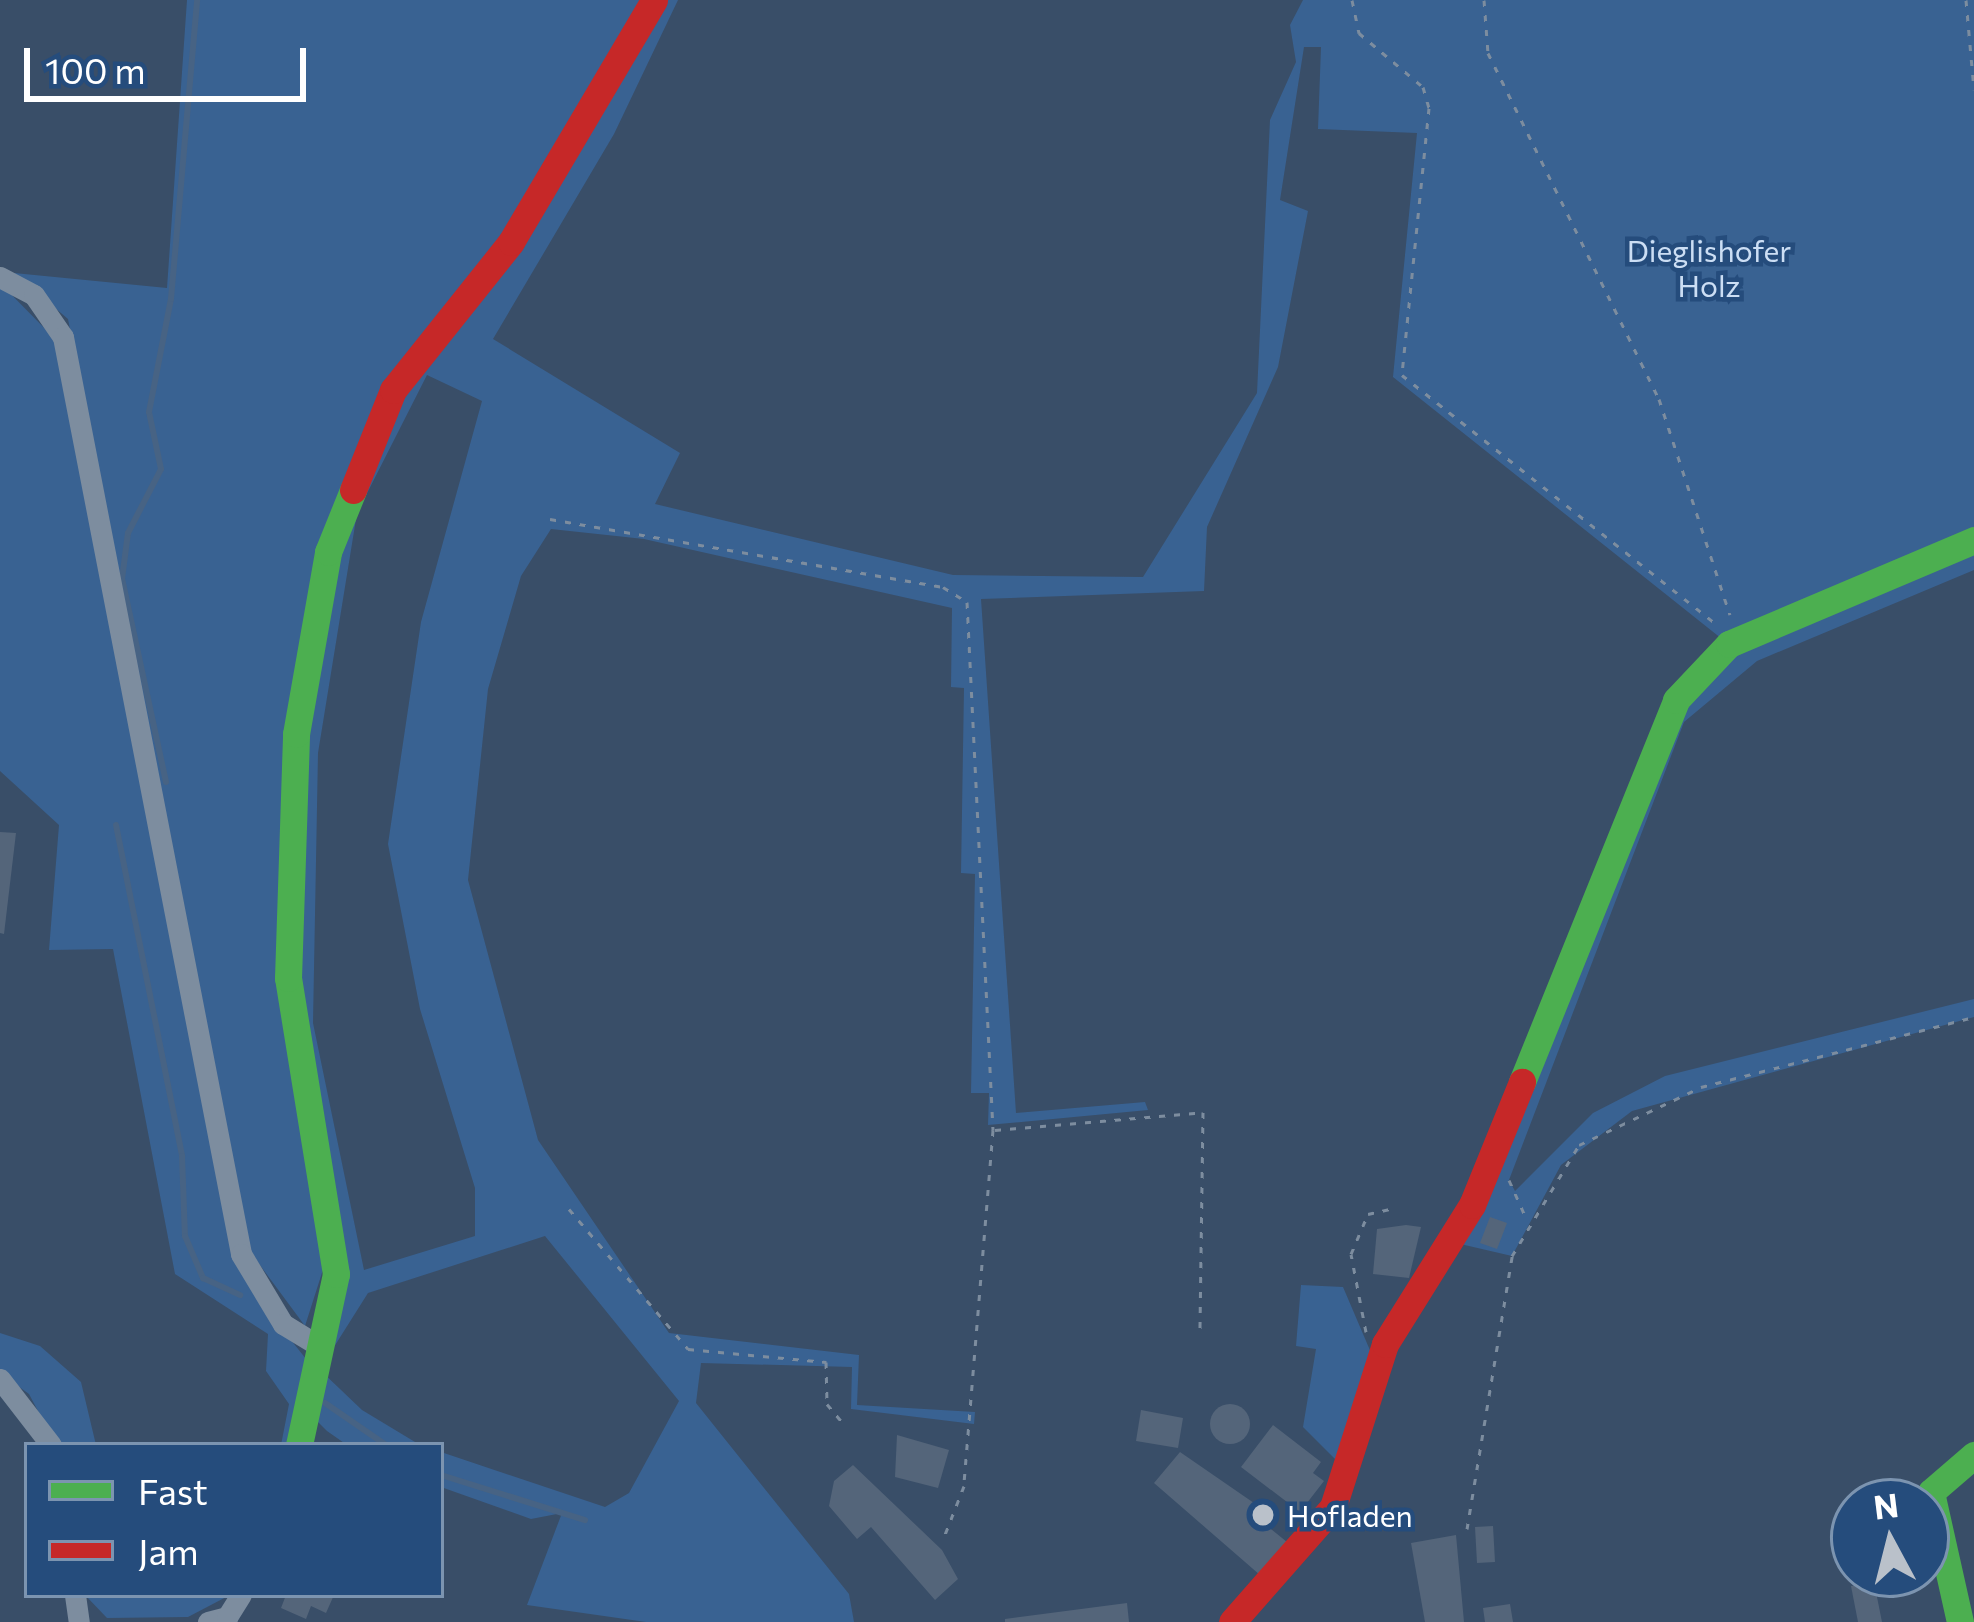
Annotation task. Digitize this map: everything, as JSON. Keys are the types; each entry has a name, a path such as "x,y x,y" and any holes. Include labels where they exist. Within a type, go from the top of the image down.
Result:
{"street":[{"path":"299,1442 336,1253 294,1042 288,860 328,552 392,390 511,242 654,0"},
{"path":"0,277 34,295 63,337 241,1254 283,1324 319,1346"},
{"path":"1232,1622 1333,1507 1385,1344 1496,1151 1656,737 1734,642 1974,540"},
{"path":"0,1379 49,1442"},
{"path":"1960,1622 1931,1492 1974,1455"}],"path":[{"path":"1352,0 1359,33 1423,87 1430,108 1402,375 1734,642"},
{"path":"1484,0 1488,53 1659,399 1734,642"},
{"path":"1966,0 1974,90"},
{"path":"550,519 944,587 967,602 993,1130 964,1486 944,1537"},
{"path":"1467,1529 1502,1296 1528,1222 1579,1145 1632,1111 1974,1017"},
{"path":"993,1130 1203,1112 1200,1334"},
{"path":"1496,1151 1528,1222"},
{"path":"1385,1344 1372,1343 1347,1276 1357,1229 1395,1208"},
{"path":"569,1209 688,1349 826,1362 827,1404 844,1424"}],"green space":[{"path":"187,0 645,0 550,171 382,393 324,533 280,868 328,1254 305,1326 248,1249 68,319 14,273 167,288"},
{"name":"Dieglishofer Holz","path":"661,0 678,0 614,134 493,339 680,453 655,504 953,575 1143,577 1257,393 1270,120 1296,62 1290,25 1303,0 1974,0 1974,535 1722,639 1393,377 1417,133 1318,129 1321,47 1304,47 1280,200 1308,211 1278,367 1207,527 1204,591 981,599 1016,1113 1145,1102 1148,1110 988,1125 989,1093 971,1093 975,874 961,873 964,688 951,687 952,608 644,539 551,529 521,576 488,689 468,880 538,1140 669,1333 859,1355 857,1405 975,1412 974,1424 851,1409 852,1367 701,1363 696,1403 849,1594 854,1622 646,1622 527,1605 562,1513 531,1519 444,1488 444,1453 605,1507 629,1493 679,1401 545,1236 368,1293 327,1358 342,1279 302,1049 296,817 320,610 376,431","holes":["427,375 482,401 421,622 388,844 420,1009 475,1188 475,1236 364,1270 313,1023 318,753 357,513"]},
{"path":"0,283 57,341 252,1291 310,1364 291,1442 282,1442 289,1404 266,1371 268,1334 175,1274 113,949 49,950 59,825 0,771"},
{"path":"1974,545 1974,570 1757,661 1684,722 1509,1180 1515,1191 1593,1113 1665,1076 1974,999 1974,1017 1632,1111 1561,1165 1512,1256 1456,1243 1665,730 1714,664"},
{"path":"1301,1285 1343,1287 1372,1355 1342,1466 1303,1427 1316,1349 1296,1346"},
{"path":"0,1333 40,1346 81,1382 95,1442 54,1442 29,1394 0,1373"},
{"path":"319,1369 362,1410 415,1442 343,1442 311,1415"},
{"path":"88,1598 224,1598 188,1617 107,1618"}],"building":[{"path":"0,832 16,833 4,934 0,933"},
{"path":"1490,1217 1507,1223 1497,1249 1480,1243"},
{"path":"1421,1227 1409,1278 1373,1274 1377,1229"},
{"path":"1230,1404 1244,1410 1250,1424 1244,1438 1230,1444 1216,1438 1210,1424 1216,1410"},
{"path":"1141,1410 1183,1418 1178,1448 1136,1441"},
{"path":"1273,1425 1321,1462 1313,1473 1324,1481 1300,1512 1241,1467"},
{"path":"897,1435 949,1450 938,1488 895,1477"},
{"path":"1180,1452 1267,1512 1260,1520 1287,1542 1260,1575 1154,1483"},
{"path":"853,1465 942,1550 958,1579 935,1600 871,1527 857,1539 829,1506 834,1481"},
{"path":"1493,1526 1495,1562 1477,1563 1475,1527"},
{"path":"1456,1535 1464,1622 1425,1622 1411,1543"},
{"path":"285,1598 333,1598 326,1613 311,1606 306,1619 281,1608"},
{"path":"1853,1598 1877,1598 1882,1622 1858,1622"},
{"path":"1127,1603 1129,1622 1005,1622 1005,1619"},
{"path":"1510,1604 1513,1622 1485,1622 1483,1608"}],"waterway":[{"path":"166,782 122,579 128,533 161,469 149,412 171,299 197,0"},
{"path":"116,825 182,1156 185,1236 203,1278 240,1295"},
{"path":"325,1403 382,1442"},
{"path":"444,1476 585,1520"}],"traffic: fast":[{"path":"300,1442 336,1274 288,978 296,734 328,552 353,490"},
{"path":"1522,1082 1676,700 1729,644 1974,540"},
{"path":"1960,1622 1931,1492 1974,1455"}],"traffic: jam":[{"path":"353,490 393,390 511,242 654,0"},
{"path":"1232,1622 1333,1507 1385,1344 1472,1205 1522,1082"}],"place":[{"name":"Hofladen","path":"1263,1515"}]}
